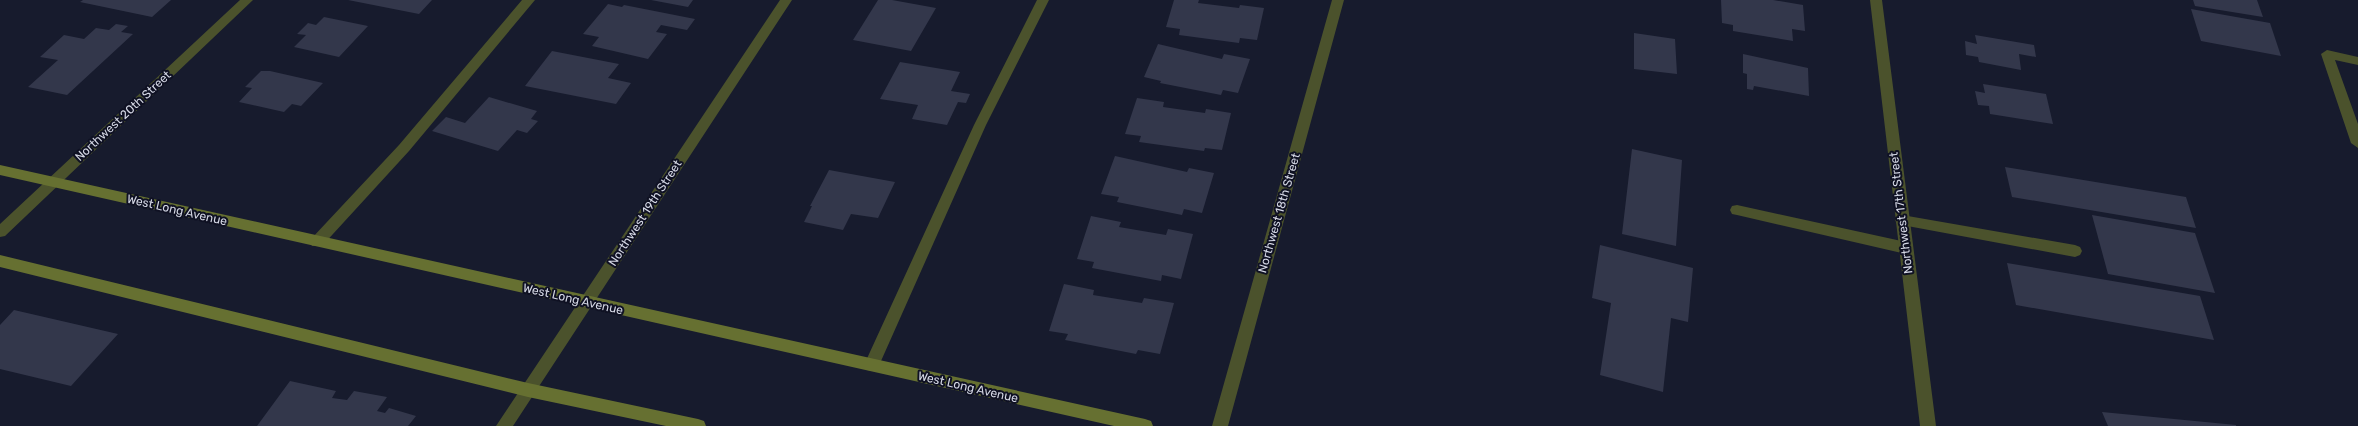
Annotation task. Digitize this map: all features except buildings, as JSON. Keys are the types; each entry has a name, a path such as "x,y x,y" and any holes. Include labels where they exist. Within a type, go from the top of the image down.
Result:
{"main road":[{"name":"West Long Avenue","path":"0,170 1146,426"},
{"path":"0,262 528,390 698,426"}],"street":[{"name":"Northwest 20th Street","path":"0,232 247,0"},
{"path":"317,242 404,148 529,0"},
{"name":"Northwest 19th Street","path":"504,426 786,0"},
{"path":"872,365 980,125 1044,0"},
{"name":"Northwest 18th Street","path":"1220,426 1338,0"},
{"name":"Northwest 17th Street","path":"1876,0 1928,426"},
{"path":"2358,61 2326,54 2358,143"},
{"path":"1738,210 1906,248"},
{"path":"1902,220 2075,251"}]}
